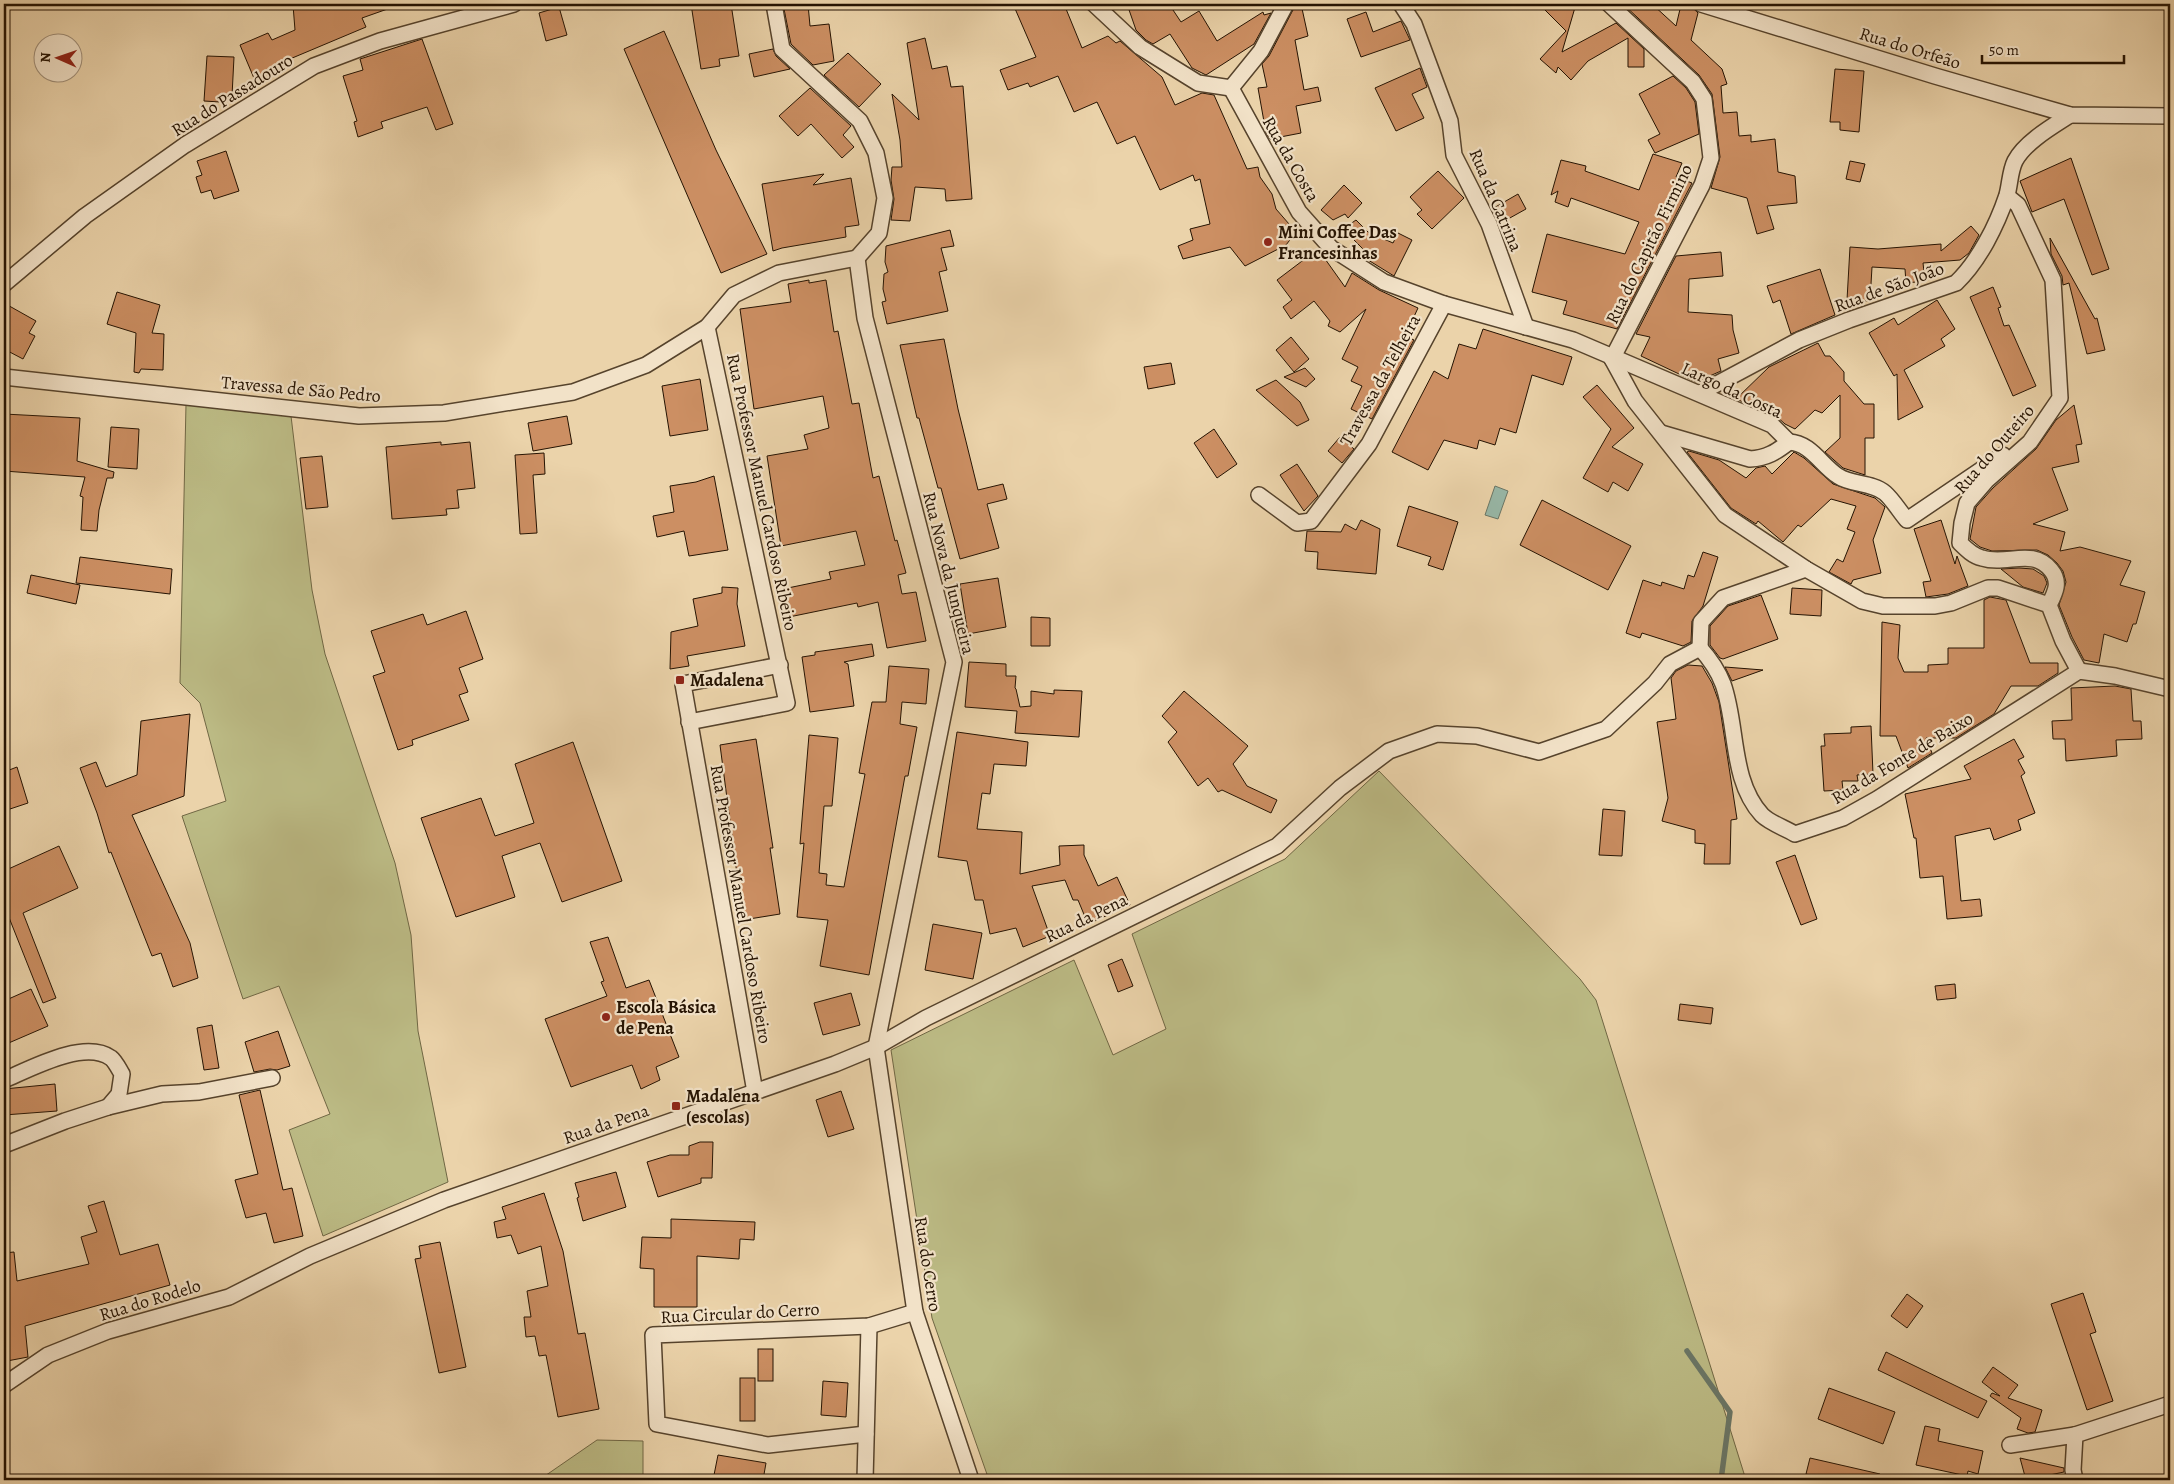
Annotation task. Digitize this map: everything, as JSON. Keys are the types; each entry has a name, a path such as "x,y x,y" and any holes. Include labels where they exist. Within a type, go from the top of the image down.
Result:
{"street":[{"name":"Rua do Passadouro","path":"4,284 85,216 185,145 314,66 380,41 514,4"},
{"path":"774,4 782,49 860,121 876,153 885,198 879,233 857,258"},
{"path":"1094,4 1140,47 1198,83 1231,88 1261,51 1286,4"},
{"name":"Rua da Catrina","path":"1401,4 1414,24 1450,121 1454,155 1489,224 1526,327"},
{"name":"Rua do Capitão Firmino","path":"1609,4 1693,82 1704,99 1711,158 1702,185 1612,359"},
{"name":"Rua do Orfeão","path":"1701,4 1935,76 2070,115 2170,116"},
{"name":"Rua da Costa","path":"1231,88 1299,212 1331,248 1384,282 1444,304 1573,340 1612,359"},
{"name":"Rua de São João","path":"1700,393 1799,340 1849,320 1956,283 1968,272 1990,233 2006,196 2015,161 2036,138 2070,115"},
{"name":"Rua do Outeiro","path":"2006,196 2018,205 2053,280 2060,398 2030,442 1986,481 1967,503 1960,543 1982,559 2035,558 2047,565 2056,576 2056,591 2049,605"},
{"name":"Travessa de São Pedro","path":"4,377 359,416 444,413 573,392 646,365 707,327 734,294 779,273 857,258"},
{"name":"Rua Nova da Junqueira","path":"857,258 865,318 954,662 876,1047"},
{"name":"Travessa da Telheira","path":"1259,495 1297,522 1311,521 1369,444 1444,304"},
{"name":"Rua Professor Manuel Cardoso Ribeiro","path":"690,722 788,702 707,327"},
{"path":"1612,359 1635,400 1725,516 1806,569 1862,602 1872,605 1935,606 1951,603 1988,588 1998,588 2049,605 2063,641 2079,671 2116,676 2170,689"},
{"name":"Largo da Costa","path":"1612,359 1700,393 1772,425 1789,442 1774,454 1763,458 1750,458 1660,433"},
{"path":"1789,442 1798,442 1809,448 1825,466 1840,478 1861,482 1885,493 1907,520 2001,456 2024,446"},
{"path":"1700,648 1701,622 1723,598 1806,569"},
{"name":"Rua da Pena","path":"310,1256 444,1200 836,1064 876,1047 926,1018 1277,846 1340,788 1388,751 1437,734 1477,736 1540,752 1606,729 1655,683 1670,664 1700,648"},
{"name":"Rua da Fonte de Baixo","path":"1700,648 1710,660 1723,685 1749,798 1763,816 1795,834 1843,818 1877,799 2079,671"},
{"name":"Rua Professor Manuel Cardoso Ribeiro","path":"755,1092 683,684 780,665"},
{"name":"Rua do Cerro","path":"876,1047 915,1312 971,1480"},
{"path":"4,1080 75,1052 96,1052 111,1058 122,1074 119,1094 108,1107"},
{"path":"4,1145 65,1121 108,1107 162,1094 199,1092 272,1078"},
{"name":"Rua do Rodelo","path":"4,1385 48,1355 108,1331 229,1297 310,1256"},
{"name":"Rua Circular do Cerro","path":"866,1434 768,1445 657,1424 653,1335 869,1326 915,1312"},
{"path":"864,1480 869,1326"},
{"path":"2010,1445 2075,1435 2170,1404"},
{"path":"2075,1435 2073,1470 2075,1480"}],"shaded area":[{"path":"186,404 291,416 312,590 325,654 395,863 411,935 418,1031 448,1182 323,1236 289,1130 330,1114 279,986 243,999 182,816 226,801 200,703 180,683"},
{"path":"1495,486 1508,491 1498,519 1485,515"},
{"path":"1379,771 1580,979 1596,1000 1746,1480 989,1480 932,1318 891,1050 1074,960 1113,1055 1166,1029 1132,934 1285,859"},
{"path":"597,1440 643,1441 643,1480 539,1480"}],"building":[{"path":"396,4 396,6 362,18 366,27 278,64 280,69 272,72 273,75 256,83 240,45 268,33 272,40 295,30 293,5"},
{"path":"691,4 731,4 739,56 719,59 720,66 701,69"},
{"path":"783,4 808,4 810,26 829,24 834,61 813,65 791,44"},
{"path":"1013,4 1064,4 1082,48 1108,36 1116,43 1120,41 1162,77 1175,105 1202,93 1214,95 1247,169 1258,167 1260,177 1272,194 1276,209 1296,232 1286,245 1245,266 1230,247 1183,259 1178,246 1193,240 1190,229 1210,224 1200,179 1195,181 1193,175 1160,190 1135,136 1117,144 1097,102 1074,112 1058,76 1030,87 1028,83 1008,90 1000,70 1036,57"},
{"path":"1127,4 1169,4 1181,22 1199,11 1217,41 1263,12 1264,15 1271,13 1254,44 1206,75 1192,68 1170,34 1153,44 1146,40 1136,30"},
{"path":"1301,4 1308,36 1295,40 1304,90 1318,87 1321,101 1296,106 1301,133 1270,139 1266,133 1258,88 1267,87 1262,64 1269,56 1295,6"},
{"path":"1539,4 1576,4 1562,52 1616,23 1644,49 1644,67 1628,67 1628,38 1588,61 1571,80 1558,67 1556,73 1540,59 1566,31"},
{"path":"1623,4 1652,4 1676,26 1681,5 1693,8 1698,13 1691,40 1722,69 1727,84 1721,86 1723,113 1737,112 1739,136 1751,135 1751,142 1775,139 1778,172 1795,176 1797,203 1767,206 1774,229 1757,234 1747,198 1711,188 1720,157 1712,94 1699,75"},
{"path":"559,7 567,35 546,41 539,13"},
{"path":"1366,12 1373,32 1401,21 1410,40 1361,57 1347,19"},
{"path":"664,31 716,150 767,254 721,273 624,49"},
{"path":"925,38 932,69 947,66 951,87 963,86 972,199 946,201 945,189 915,187 910,221 891,220 894,199 891,180 892,167 902,167 900,140 892,94 919,120 907,43"},
{"path":"422,39 453,124 436,130 427,107 381,122 383,128 358,137 354,122 357,121 343,76 363,70 360,59"},
{"path":"773,49 776,56 790,69 754,77 749,54"},
{"path":"848,53 881,84 859,107 824,75"},
{"path":"207,56 234,57 232,96 220,96 220,102 204,101"},
{"path":"1420,68 1427,87 1412,94 1424,118 1396,131 1375,88"},
{"path":"1835,69 1864,71 1859,132 1840,130 1840,122 1830,122"},
{"path":"1673,76 1686,88 1695,102 1699,134 1655,153 1648,140 1660,134 1639,94"},
{"path":"810,88 851,126 843,135 854,147 842,158 811,124 798,136 779,116"},
{"path":"226,151 239,191 214,199 211,190 201,193 196,177 202,175 197,161"},
{"path":"1653,154 1682,163 1676,177 1692,183 1617,329 1563,314 1567,301 1532,292 1547,234 1625,254 1639,222 1571,198 1568,207 1555,202 1558,191 1551,195 1561,160 1586,166 1585,171 1639,190"},
{"path":"2071,158 2109,269 2092,275 2064,199 2032,212 2020,181"},
{"path":"1850,161 1865,164 1860,182 1846,179"},
{"path":"1438,171 1464,198 1432,229 1417,214 1422,210 1410,197"},
{"path":"824,174 813,185 851,178 859,225 845,227 846,237 773,251 762,184"},
{"path":"1344,185 1362,203 1348,218 1345,214 1333,220 1321,210"},
{"path":"1518,194 1526,209 1499,224 1492,209"},
{"path":"1356,220 1368,232 1393,243 1398,233 1412,240 1394,276 1360,255 1363,249 1343,229"},
{"path":"1971,226 1979,235 1969,253 1960,260 1923,263 1925,281 1906,283 1905,269 1872,267 1870,301 1847,300 1850,247 1878,249 1941,244 1941,251"},
{"path":"950,230 954,246 941,248 947,270 939,272 948,311 887,324 882,302 886,301 883,289 884,274 888,272 885,262 886,246"},
{"path":"2050,238 2095,319 2097,318 2105,350 2087,354 2069,283 2063,285 2062,276 2051,254"},
{"path":"1318,249 1345,287 1352,273 1379,290 1418,308 1405,336 1414,340 1372,419 1351,409 1362,386 1351,381 1358,367 1342,359 1366,309 1340,332 1328,326 1330,321 1314,301 1291,319 1283,307 1292,300 1277,280"},
{"path":"1721,252 1723,276 1689,279 1688,312 1732,315 1733,330 1739,353 1718,359 1721,371 1696,382 1641,356 1650,337 1636,334 1676,256"},
{"path":"1820,269 1835,315 1791,334 1780,300 1773,303 1767,286"},
{"path":"809,280 809,283 826,280 834,332 838,331 852,404 859,403 873,478 879,476 895,541 897,540 906,573 898,575 902,594 916,592 926,641 887,648 878,602 858,607 857,603 789,617 783,589 831,579 829,572 865,565 856,531 781,546 767,456 808,449 804,435 829,428 823,396 754,409 740,309 791,302 788,284"},
{"path":"1993,287 2001,307 1998,308 2004,326 2009,325 2036,386 2013,396 1970,297"},
{"path":"117,292 160,305 152,333 164,334 163,370 141,369 139,373 134,372 136,333 107,324"},
{"path":"1937,300 1955,329 1941,339 1945,346 1904,370 1923,407 1898,420 1897,374 1894,376 1869,333 1894,318 1898,325"},
{"path":"4,303 36,321 29,333 35,336 23,359 4,349"},
{"path":"1483,329 1572,357 1563,385 1532,375 1516,433 1500,428 1495,445 1479,440 1477,449 1444,440 1428,470 1392,452 1434,371 1448,379 1459,344 1476,349"},
{"path":"1291,337 1309,359 1294,372 1276,350"},
{"path":"944,339 958,409 978,490 1003,484 1007,499 987,504 999,548 960,559 941,488 938,488 919,418 917,418 900,345"},
{"path":"1818,343 1825,356 1830,356 1844,372 1844,381 1864,404 1874,404 1874,438 1865,438 1865,475 1843,468 1825,452 1840,438 1840,395 1822,413 1815,410 1795,429 1785,424 1776,416 1736,399 1769,367"},
{"path":"1171,363 1175,384 1148,389 1144,367"},
{"path":"1305,368 1315,379 1306,387 1284,377"},
{"path":"700,379 708,430 670,436 662,386"},
{"path":"1276,380 1300,402 1309,420 1297,426 1256,390"},
{"path":"1597,385 1634,428 1612,447 1643,464 1628,491 1613,482 1608,492 1583,478 1611,429 1583,397"},
{"path":"2074,405 2082,444 2076,445 2079,462 2052,468 2068,510 2033,524 2065,532 2060,551 2080,547 2131,561 2120,585 2145,592 2136,624 2133,624 2127,642 2104,634 2099,663 2084,660 2072,637 2059,605 2066,582 2063,571 2057,563 2048,555 2037,550 1992,551 1980,547 1970,539 1976,507 1993,488 2036,449 2056,420"},
{"path":"4,414 80,418 77,461 114,472 113,478 107,478 99,510 97,531 81,530 83,497 80,496 85,477 4,471"},
{"path":"567,416 572,444 533,451 528,423"},
{"path":"111,427 139,429 137,469 108,467"},
{"path":"1214,429 1237,464 1217,478 1194,443"},
{"path":"1340,437 1354,449 1342,463 1328,451"},
{"path":"441,442 441,445 470,442 475,488 457,490 459,508 446,509 447,515 392,519 386,447"},
{"path":"1687,452 1719,460 1746,478 1756,468 1765,466 1772,474 1794,452 1804,458 1833,484 1875,498 1885,507 1873,540 1881,573 1853,580 1851,584 1829,572 1837,559 1843,562 1855,532 1847,529 1856,506 1831,499 1801,527 1798,525 1783,542 1758,521 1756,524 1731,508"},
{"path":"544,453 545,474 533,475 537,533 520,534 515,455"},
{"path":"322,456 328,507 306,509 300,458"},
{"path":"1297,464 1318,496 1304,511 1280,475"},
{"path":"714,476 728,550 689,556 684,531 657,537 653,516 674,512 670,486 696,482"},
{"path":"1542,500 1631,546 1608,590 1520,545"},
{"path":"1409,506 1458,522 1443,570 1428,565 1431,557 1397,546"},
{"path":"1361,520 1380,529 1376,574 1317,569 1318,552 1305,551 1307,531 1341,532 1345,524 1356,530"},
{"path":"1941,520 1955,564 1957,556 1968,586 1948,594 1926,597 1923,582 1931,581 1914,529"},
{"path":"1703,552 1718,557 1703,606 1692,621 1691,642 1683,646 1642,633 1640,638 1626,633 1643,580 1661,586 1662,582 1684,589 1688,575 1694,577"},
{"path":"80,557 172,569 170,594 76,583"},
{"path":"2001,569 2033,569 2044,576 2047,583 2043,593 2023,587"},
{"path":"31,575 80,585 76,604 27,593"},
{"path":"998,578 1006,627 968,634 960,584"},
{"path":"722,587 738,588 737,604 745,646 687,656 689,666 670,669 671,632 698,626 693,599 722,593"},
{"path":"1792,588 1822,590 1821,616 1790,614"},
{"path":"1761,595 1778,639 1723,659 1720,658 1710,645 1710,626 1728,606"},
{"path":"1990,597 2006,600 2030,663 2058,663 2058,673 2038,686 2011,686 1994,714 1956,738 1926,738 1932,753 1908,768 1896,736 1880,736 1882,622 1900,625 1898,658 1904,672 1928,672 1928,665 1948,664 1948,648 1984,648 1984,600"},
{"path":"466,611 483,659 459,668 468,692 459,695 469,720 412,740 413,745 398,750 373,676 385,672 371,631 423,614 427,625"},
{"path":"1031,617 1050,618 1050,646 1031,646"},
{"path":"872,644 874,656 844,662 848,664 854,706 810,712 802,657 815,655 815,652"},
{"path":"969,662 1006,664 1006,676 1016,676 1015,688 1020,707 1031,706 1031,691 1054,694 1054,690 1082,691 1079,737 1015,733 1017,711 965,707"},
{"path":"1688,665 1702,666 1712,683 1719,702 1737,819 1731,820 1730,864 1704,864 1705,844 1695,843 1695,830 1662,821 1668,798 1657,722 1676,719 1671,678 1676,671"},
{"path":"889,666 929,669 926,704 902,702 900,724 917,727 908,776 905,776 869,975 820,966 828,920 797,917 804,843 800,844 809,735 838,738 832,806 824,806 819,873 827,874 826,885 844,887 865,774 859,773 872,702 886,702"},
{"path":"1725,667 1763,670 1732,681"},
{"path":"2115,686 2131,689 2133,721 2141,721 2142,739 2116,740 2117,756 2066,761 2065,739 2053,739 2052,721 2072,720 2071,688"},
{"path":"1184,691 1248,746 1233,764 1247,786 1277,800 1271,813 1222,790 1218,792 1208,778 1198,786 1168,742 1177,732 1162,716"},
{"path":"190,714 184,796 132,815 190,943 198,978 173,987 161,953 152,956 111,852 109,853 97,813 80,768 96,762 106,787 137,775 141,721"},
{"path":"1871,726 1873,774 1857,775 1858,781 1842,781 1843,790 1824,791 1821,746 1825,746 1824,734 1851,733 1851,727"},
{"path":"957,732 1028,742 1026,766 994,764 990,794 982,793 977,829 1022,832 1020,874 1060,865 1059,846 1084,845 1084,855 1098,886 1117,877 1130,905 1088,924 1078,900 1073,900 1065,880 1032,886 1050,936 1023,947 1016,928 990,934 983,900 975,900 967,861 938,857"},
{"path":"756,739 773,848 770,848 780,914 743,920 720,745"},
{"path":"2014,739 2024,757 2018,760 2025,773 2021,776 2035,813 2018,820 2021,830 1994,840 1990,828 1955,836 1961,901 1980,899 1982,916 1947,919 1943,876 1920,878 1916,838 1914,838 1905,794 1971,779 1964,766"},
{"path":"573,742 622,881 562,902 540,843 502,856 515,897 456,917 421,818 481,798 495,836 534,823 515,764"},
{"path":"17,767 28,803 4,811 4,772"},
{"path":"1603,809 1625,811 1622,856 1599,855"},
{"path":"59,846 78,888 23,913 56,998 43,1003 4,905 4,871"},
{"path":"1795,855 1817,919 1801,925 1776,862"},
{"path":"933,924 982,933 973,979 925,970"},
{"path":"608,937 626,988 649,980 679,1057 656,1067 660,1080 641,1089 632,1065 571,1087 545,1019 607,996 601,982 604,981 590,942"},
{"path":"1122,959 1133,986 1118,992 1108,965"},
{"path":"1955,984 1956,998 1937,1000 1935,986"},
{"path":"31,989 48,1026 4,1045 4,1001"},
{"path":"851,993 860,1025 823,1035 814,1003"},
{"path":"1680,1004 1713,1008 1711,1024 1678,1020"},
{"path":"212,1025 219,1068 204,1070 197,1028"},
{"path":"278,1031 290,1066 277,1070 270,1069 254,1072 245,1042"},
{"path":"55,1084 57,1111 4,1115 4,1089"},
{"path":"260,1090 283,1190 292,1188 303,1236 274,1243 266,1213 246,1218 235,1180 258,1174 239,1095"},
{"path":"841,1091 854,1129 828,1137 816,1100"},
{"path":"700,1142 713,1142 712,1178 701,1178 701,1183 658,1197 647,1162 670,1155 689,1155 689,1146"},
{"path":"616,1172 626,1207 583,1221 575,1183"},
{"path":"544,1193 563,1251 578,1334 585,1333 599,1409 558,1417 546,1355 539,1356 535,1336 526,1337 524,1317 531,1317 527,1291 548,1286 541,1246 518,1254 511,1235 497,1238 494,1222 506,1219 502,1207"},
{"path":"104,1201 120,1255 158,1244 170,1285 25,1326 28,1357 7,1361 6,1345 4,1346 4,1253 14,1252 17,1281 89,1264 81,1237 97,1232 88,1206"},
{"path":"671,1219 755,1222 754,1240 740,1239 739,1259 697,1256 697,1307 654,1307 654,1269 640,1268 642,1237 671,1238"},
{"path":"440,1242 466,1367 439,1373 415,1259 421,1258 419,1246"},
{"path":"2083,1293 2096,1332 2090,1334 2113,1401 2087,1410 2051,1304"},
{"path":"1907,1294 1923,1306 1907,1328 1891,1316"},
{"path":"758,1349 773,1349 773,1381 758,1381"},
{"path":"1886,1352 1987,1401 1978,1418 1878,1370"},
{"path":"1993,1367 2018,1385 2008,1398 2042,1410 2035,1432 2028,1433 2017,1429 2021,1418 1990,1396 1992,1393 2000,1396 1982,1382"},
{"path":"740,1378 755,1378 755,1421 740,1421"},
{"path":"823,1381 848,1383 846,1417 821,1415"},
{"path":"1829,1388 1895,1412 1883,1444 1818,1419"},
{"path":"1925,1426 1940,1429 1938,1441 1983,1451 1978,1474 1968,1471 1967,1476 1916,1465"},
{"path":"718,1455 766,1463 763,1480 713,1480"},
{"path":"1810,1458 1880,1474 1879,1480 1831,1480 1806,1474"},
{"path":"2020,1458 2064,1468 2064,1472 2026,1480"}],"waterway":[{"path":"1687,1351 1730,1412 1721,1480"}],"place":[{"name":"Mini Coffee Das Francesinhas","path":"1268,242"},
{"name":"Madalena","path":"680,680"},
{"name":"Escola Básica de Pena","path":"606,1017"},
{"name":"Madalena (escolas)","path":"676,1106"}]}
